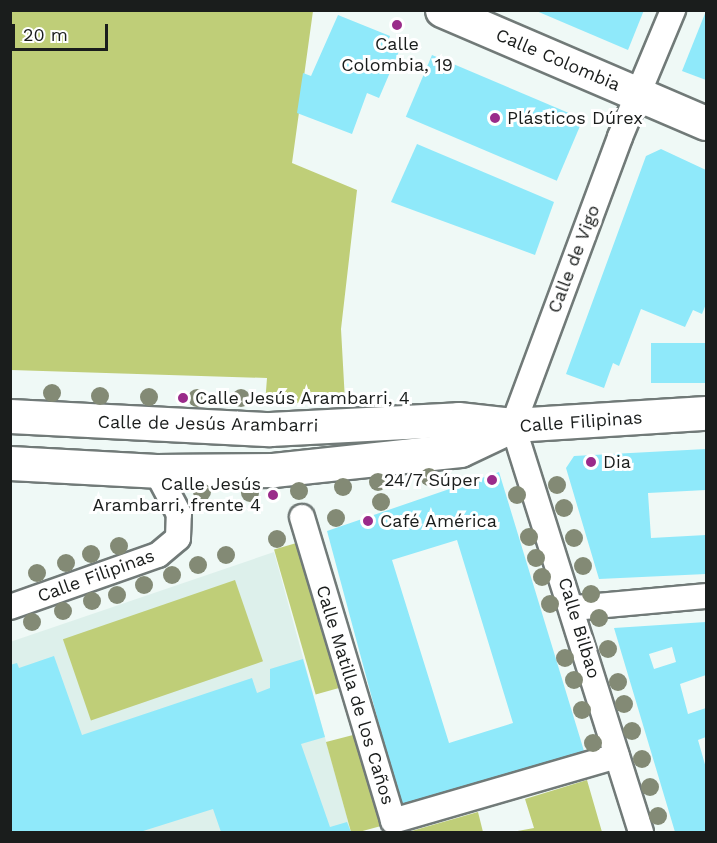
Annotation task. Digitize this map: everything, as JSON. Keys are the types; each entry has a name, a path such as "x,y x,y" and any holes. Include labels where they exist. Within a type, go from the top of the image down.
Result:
{"main road":[{"name":"Calle Colombia","path":"442,10 706,123"},
{"name":"Calle Filipinas","path":"156,471 273,470 460,450 513,425 706,413"},
{"name":"Calle de Jesús Arambarri","path":"10,416 270,429 459,419 513,425"},
{"path":"10,463 156,471"}],"street":[{"name":"Calle de Vigo","path":"513,425 638,94 673,10"},
{"name":"Calle Bilbao","path":"513,425 574,608 641,832"},
{"name":"Calle Filipinas","path":"10,607 158,555 178,538 178,514 156,471"},
{"name":"Calle Matilla de los Caños","path":"302,517 393,821 617,756"},
{"path":"574,608 706,596"}],"shaded area":[{"path":"274,552 351,832 11,832 10,642"}],"green space":[{"path":"11,11 313,11 292,163 357,190 341,329 345,401 265,404 267,378 11,370"},
{"path":"300,542 342,687 316,695 274,549"},
{"path":"235,580 263,661 91,721 63,639"},
{"path":"353,735 381,826 359,832 351,832 326,742"},
{"path":"587,780 602,832 512,832 534,828 525,799"},
{"path":"478,812 483,832 408,832"}],"building":[{"path":"534,10 644,10 628,50"},
{"path":"706,11 706,80 682,71"},
{"path":"338,15 390,36 387,44 400,49 379,98 367,93 352,134 297,113 303,73 311,76"},
{"name":"Plásticos Dúrex","path":"432,55 583,119 557,181 406,117"},
{"path":"417,144 554,202 535,255 391,202"},
{"path":"661,149 706,170 706,304 702,314 693,310 685,327 641,309 619,366 613,363 604,388 566,374 646,156"},
{"path":"651,343 706,343 706,383 651,383"},
{"path":"706,449 706,490 648,493 651,538 706,535 706,574 599,579 566,468 574,456"},
{"path":"499,472 584,751 401,806 327,531","holes":["457,540 513,723 449,743 392,560"]},
{"path":"706,622 706,675 680,684 688,714 706,708 706,737 698,740 706,768 706,832 675,832 614,628","holes":["672,647 676,662 654,669 649,654"]},
{"path":"54,656 82,735 252,678 257,693 270,688 270,669 303,659 325,737 301,744 330,827 347,822 351,832 221,832 213,809 140,832 10,832 10,665 17,663 19,668"}],"place":[{"name":"Calle Colombia, 19","path":"397,25"},
{"name":"Plásticos Dúrex","path":"495,118"},
{"name":"Calle Jesús Arambarri, 4","path":"183,398"},
{"name":"Dia","path":"591,462"},
{"name":"24/7 Súper","path":"492,480"},
{"name":"Calle Jesús Arambarri, frente 4","path":"273,495"},
{"name":"Café América","path":"368,521"}]}
